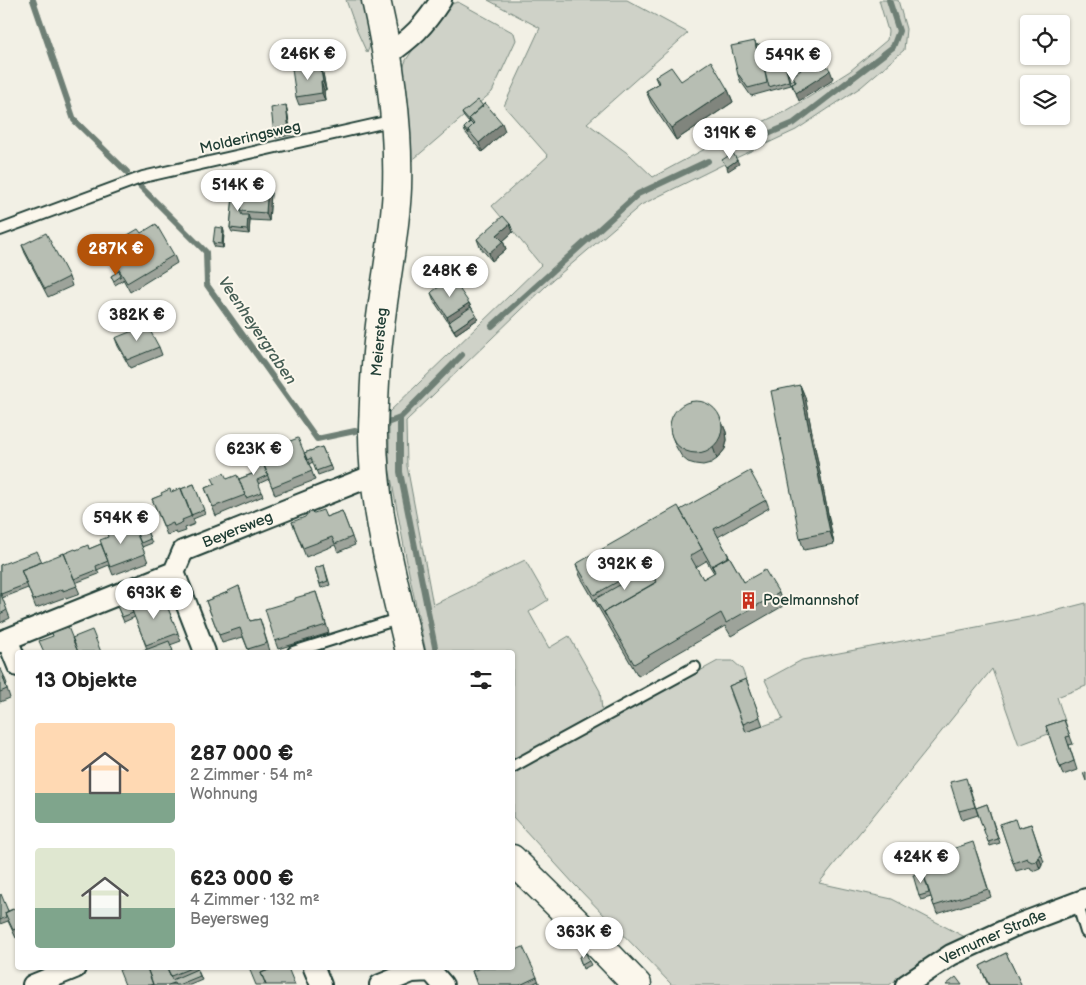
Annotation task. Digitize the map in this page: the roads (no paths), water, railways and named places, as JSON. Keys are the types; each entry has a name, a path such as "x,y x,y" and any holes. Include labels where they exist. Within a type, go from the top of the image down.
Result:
{"street":[{"name":"Meiersteg","path":"376,0 387,55 396,120 397,153 396,198 378,336 373,430 374,475 383,534 410,650"},
{"path":"387,55 416,33 441,0"},
{"name":"Beyersweg","path":"174,572 183,551 374,475"},
{"path":"15,661 3,641 174,572 205,650"},
{"path":"515,862 637,985"},
{"name":"Vernumer Straße","path":"906,985 951,955 1012,927 1081,901"},
{"path":"315,970 321,985"},
{"path":"380,985 412,972 431,971 442,985"},
{"path":"33,985 70,975"}],"lane":[{"name":"Molderingsweg","path":"0,230 142,177 396,120"},
{"path":"298,650 402,618"},
{"path":"515,765 696,667"},
{"path":"1081,901 1080,912 1086,932"}],"waterway":[{"name":"Veenheyergraben","path":"33,0 74,120 127,172"},
{"name":"Veenheyergraben","path":"732,149 794,123 893,47 899,31 889,0"},
{"name":"Veenheyergraben","path":"492,326 638,194 708,161"},
{"name":"Veenheyergraben","path":"140,186 206,252 207,285 317,439 355,431"},
{"name":"Veenheyergraben","path":"387,423 400,418 462,355"},
{"path":"400,418 400,472 436,650"}],"place":[{"name":"Poelmannshof","path":"749,600"}]}
